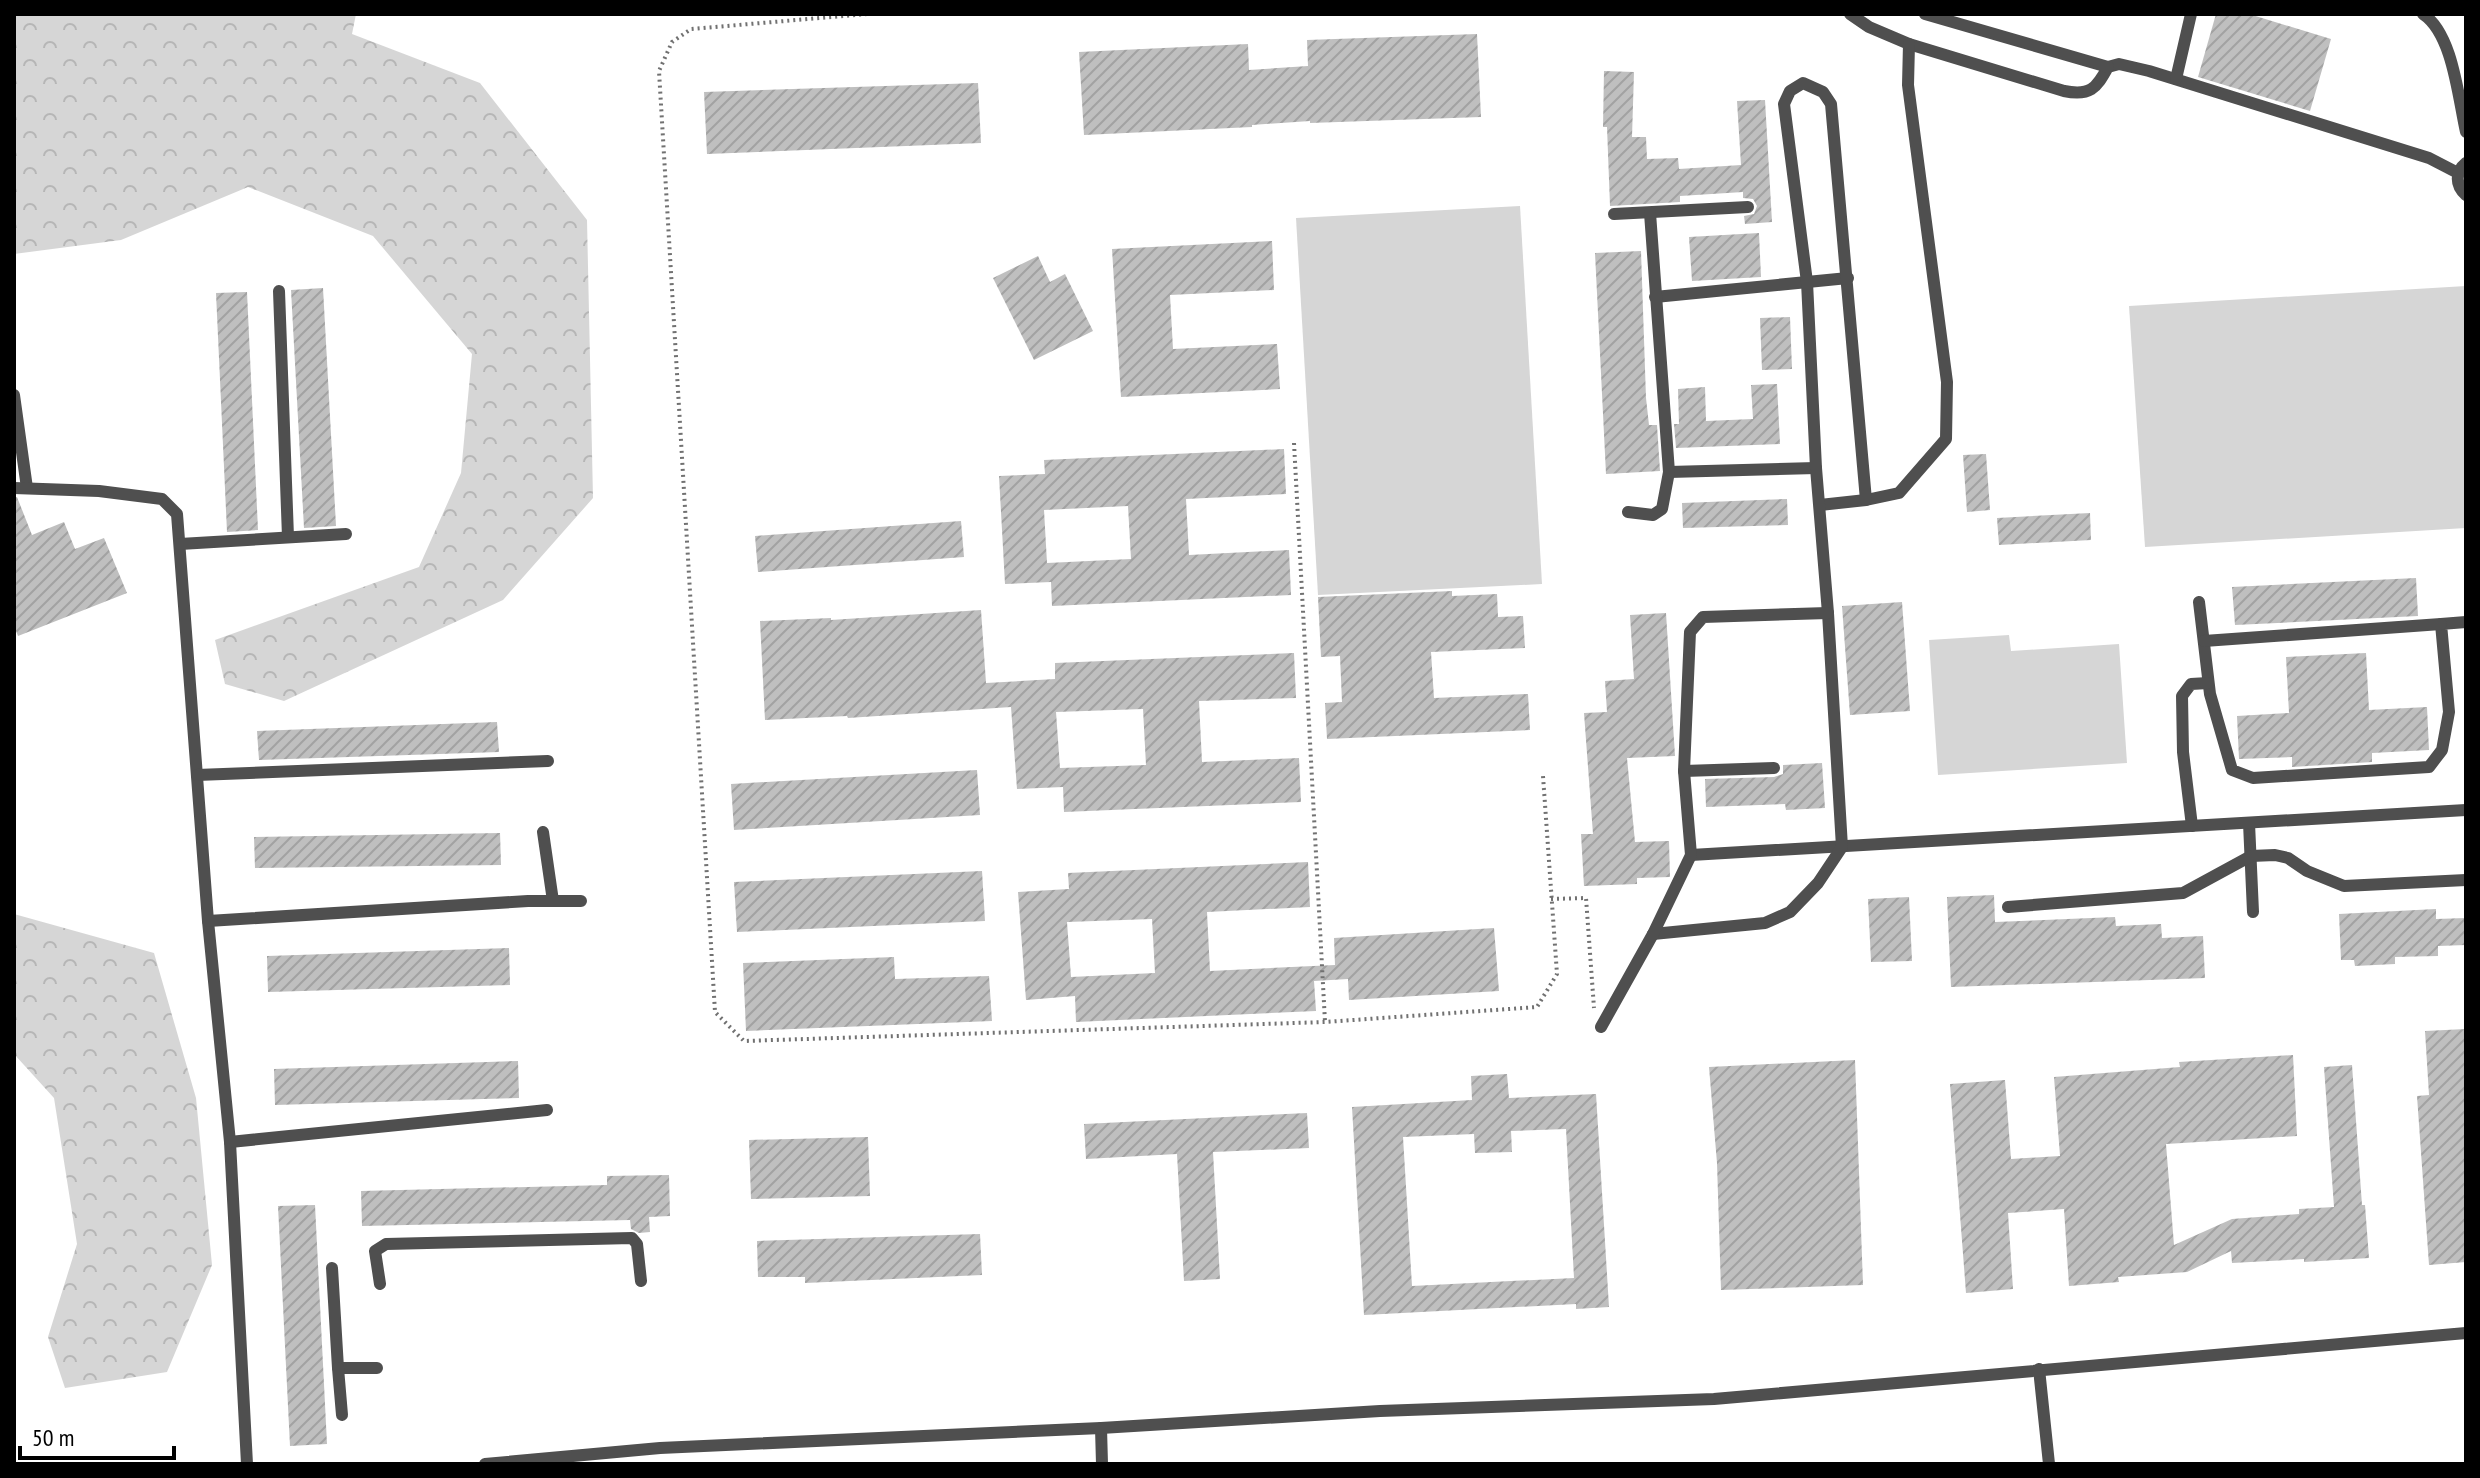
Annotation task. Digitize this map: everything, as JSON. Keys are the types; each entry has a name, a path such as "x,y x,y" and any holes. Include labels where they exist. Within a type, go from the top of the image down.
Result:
{"lane":[{"path":"1850,14 1869,27 1909,44 2079,94 2097,86 2108,67"},
{"path":"1925,14 2108,67 2119,64 2176,79 2462,168 2458,186 2466,195"},
{"path":"2176,79 2191,14"},
{"path":"2423,14 2432,20 2443,36 2466,132"},
{"path":"1820,505 1899,493 1946,439 1947,382 1908,85 1909,44"},
{"path":"1653,934 1765,923 1790,912 1818,883 1842,847 1816,468 1807,282 1784,104 1790,91 1803,83 1823,92 1831,104 1866,500"},
{"path":"1614,214 1748,207"},
{"path":"1628,512 1653,515 1662,509 1669,472 1650,213"},
{"path":"1655,297 1848,278"},
{"path":"279,291 288,537"},
{"path":"14,395 20,488 99,491 162,499 177,514 208,921 230,1142 247,1464"},
{"path":"1669,472 1816,468"},
{"path":"180,544 346,534"},
{"path":"2199,602 2208,683 2232,770 2253,778 2429,767 2442,750 2449,712 2441,624"},
{"path":"1601,1027 1653,934 1691,855 1684,771 1690,632 1703,617 1828,613"},
{"path":"2204,641 2466,622"},
{"path":"2192,826 2183,752 2182,696 2191,684 2208,683"},
{"path":"197,775 548,761"},
{"path":"1684,771 1774,768"},
{"path":"1691,855 2466,810"},
{"path":"2249,823 2253,912"},
{"path":"543,832 553,901"},
{"path":"2008,907 2183,893 2251,856 2288,858 2307,871 2344,886 2466,880"},
{"path":"208,921 581,901"},
{"path":"230,1142 547,1110"},
{"path":"380,1284 375,1251 386,1244 632,1238 637,1244 641,1281"},
{"path":"332,1268 342,1415"},
{"path":"485,1464 660,1448 1101,1428 1380,1411 1714,1399 2466,1333"},
{"path":"338,1368 377,1368"},
{"path":"2039,1369 2049,1464"},
{"path":"1101,1428 1102,1464"}],"path":[{"path":"867,14 691,29 672,42 659,71 715,1012 744,1041 1325,1022 1537,1007 1557,974 1543,776"},
{"path":"1294,443 1325,1022"},
{"path":"1551,899 1586,898 1595,1027 1601,1027"}],"green space":[{"path":"14,14 356,14 352,34 480,83 587,220 593,498 503,600 284,701 225,684 215,640 419,567 461,473 472,354 373,236 248,187 121,240 14,254"},
{"path":"1520,206 1542,584 1318,595 1296,218"},
{"path":"2466,286 2466,528 2145,547 2129,306"},
{"path":"2009,635 2011,651 2119,644 2127,763 1938,775 1929,640"},
{"path":"14,914 154,953 196,1098 212,1265 167,1372 65,1388 48,1337 77,1244 54,1098 14,1054"}],"building":[{"path":"2216,14 2249,14 2331,39 2310,111 2198,77"},
{"path":"1477,34 1481,117 1310,121 1252,127 1084,135 1079,52 1248,44 1249,70 1308,66 1307,40"},
{"path":"1604,71 1634,72 1632,137 1646,137 1647,159 1678,158 1679,169 1741,165 1737,101 1765,100 1772,222 1745,224 1744,216 1754,214 1757,206 1753,199 1743,198 1743,192 1680,196 1680,202 1610,206 1607,127 1603,127"},
{"path":"978,83 981,143 707,154 704,92"},
{"path":"1759,233 1761,277 1692,281 1689,237"},
{"path":"1272,241 1274,290 1170,295 1173,349 1277,344 1280,389 1121,397 1112,249"},
{"path":"1641,251 1646,398 1649,425 1657,425 1660,471 1606,474 1595,253"},
{"path":"1038,256 1050,282 1065,274 1093,331 1034,360 993,278"},
{"path":"323,288 336,526 304,528 291,290"},
{"path":"247,292 258,530 227,532 216,293"},
{"path":"1790,317 1792,369 1762,370 1760,318"},
{"path":"1777,384 1780,444 1676,448 1674,424 1679,424 1678,389 1705,387 1706,421 1753,419 1751,385"},
{"path":"1284,449 1286,494 1186,499 1189,555 1289,550 1291,595 1052,606 1051,582 1005,584 999,476 1045,474 1044,460","holes":["1128,506 1131,559 1047,563 1044,510"]},
{"path":"1986,454 1990,510 1967,512 1963,455"},
{"path":"14,497 17,497 32,535 64,522 75,549 104,538 127,593 18,636 14,626"},
{"path":"1787,499 1788,525 1683,528 1682,503"},
{"path":"2090,513 2091,540 1999,545 1997,518"},
{"path":"961,521 964,557 758,572 755,536"},
{"path":"2416,578 2418,616 2235,625 2232,587"},
{"path":"1452,591 1452,596 1497,594 1498,617 1523,616 1525,648 1431,652 1434,698 1528,694 1530,730 1327,739 1325,703 1342,702 1340,656 1321,657 1318,597"},
{"path":"1902,602 1910,711 1850,715 1842,606"},
{"path":"981,610 986,683 1055,679 1055,663 1294,653 1296,698 1199,701 1202,762 1299,758 1301,802 1064,812 1063,787 1017,789 1011,707 765,720 760,621 831,620","holes":["1143,709 1146,765 1060,768 1056,712"]},
{"path":"1666,613 1675,756 1627,758 1635,842 1669,841 1670,877 1637,878 1637,884 1584,886 1581,834 1593,834 1584,713 1607,712 1605,681 1634,679 1630,615"},
{"path":"2366,653 2369,710 2427,707 2429,750 2372,753 2372,762 2292,767 2292,757 2239,759 2237,716 2289,713 2286,657"},
{"path":"497,722 499,752 259,760 257,731"},
{"path":"1822,763 1825,808 1786,810 1785,804 1706,807 1705,779 1774,777 1783,774 1783,765"},
{"path":"977,770 980,815 734,830 731,784"},
{"path":"500,833 501,865 255,868 254,837"},
{"path":"1308,862 1310,907 1207,912 1210,971 1335,965 1334,938 1494,928 1499,991 1349,1000 1348,979 1314,981 1316,1011 1076,1022 1075,996 1026,1000 1018,892 1069,889 1068,873","holes":["1152,919 1155,973 1071,977 1067,922"]},
{"path":"982,871 985,921 737,932 734,882"},
{"path":"1994,895 1995,922 2115,917 2116,926 2161,924 2162,938 2203,936 2205,978 1951,987 1947,897"},
{"path":"1909,897 1912,961 1871,962 1868,899"},
{"path":"2436,909 2436,919 2466,918 2466,945 2438,946 2438,956 2395,957 2395,964 2355,966 2354,960 2341,960 2339,914"},
{"path":"509,948 510,985 268,992 267,956"},
{"path":"894,957 895,979 989,976 992,1021 746,1031 743,963"},
{"path":"2466,1029 2466,1262 2429,1265 2417,1096 2429,1095 2425,1031"},
{"path":"2293,1055 2297,1136 2166,1144 2174,1245 2232,1219 2299,1214 2299,1209 2334,1207 2324,1067 2352,1065 2369,1258 2232,1263 2231,1251 2187,1272 2118,1277 2119,1282 2069,1286 2064,1209 2008,1213 2013,1289 1966,1293 1950,1084 2005,1080 2011,1159 2060,1156 2054,1077 2180,1067 2179,1062"},
{"path":"1855,1060 1863,1285 1721,1290 1717,1163 1709,1067"},
{"path":"518,1061 519,1098 275,1105 274,1069"},
{"path":"1507,1074 1509,1098 1596,1094 1609,1307 1576,1309 1576,1304 1364,1315 1352,1107 1472,1100 1471,1076","holes":["1566,1129 1574,1278 1412,1286 1403,1137 1474,1134 1475,1153 1512,1152 1511,1131"]},
{"path":"1307,1113 1309,1148 1213,1152 1220,1279 1184,1281 1177,1154 1086,1159 1084,1124"},
{"path":"868,1137 870,1196 751,1199 749,1140"},
{"path":"669,1175 670,1216 649,1217 650,1232 639,1233 631,1229 630,1220 362,1226 361,1191 607,1185 607,1176"},
{"path":"315,1205 327,1444 290,1446 278,1206"},
{"path":"980,1234 982,1275 805,1283 805,1277 758,1277 757,1241"}]}
